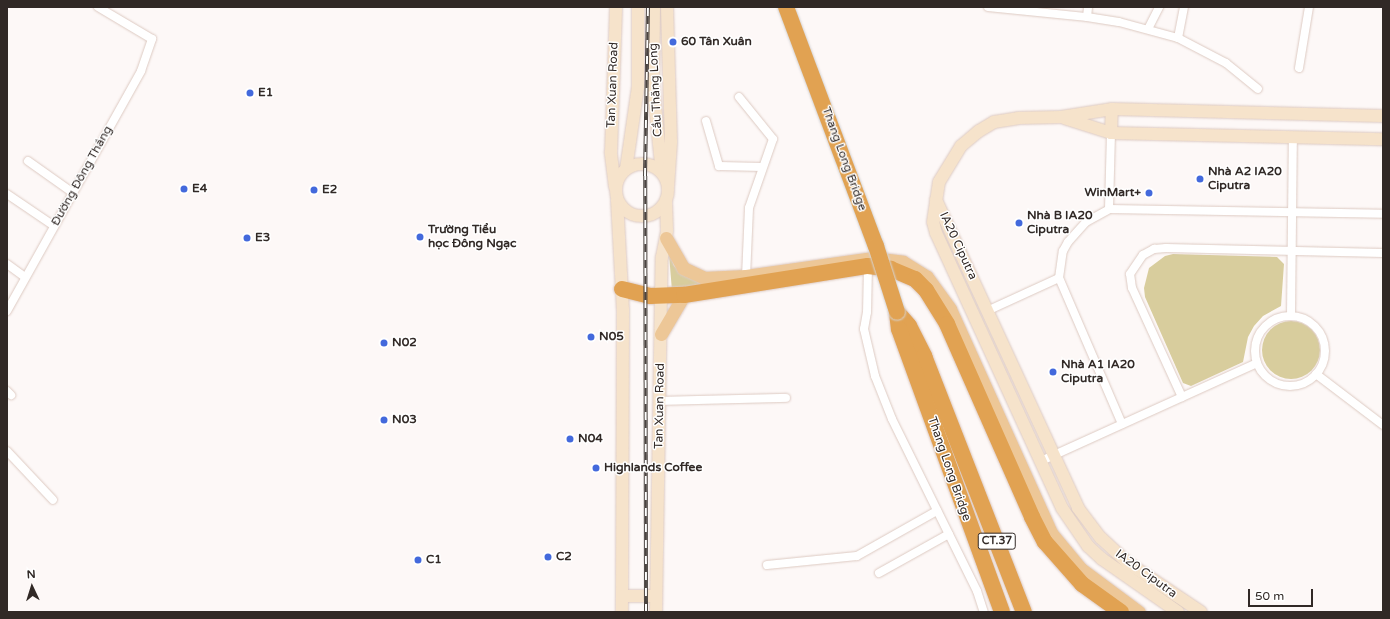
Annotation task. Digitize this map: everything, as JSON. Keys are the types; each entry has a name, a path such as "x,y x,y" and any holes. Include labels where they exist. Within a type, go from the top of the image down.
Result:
{"highway":[{"name":"Thang Long Bridge","path":"786,7 876,246 897,312 899,329 972,535"},
{"path":"622,289 641,295 661,296 684,294 868,266 904,273 926,290 947,324 1032,517 1045,542 1082,584 1121,612"},
{"name":"Thang Long Bridge","path":"897,312 909,326 924,356 970,470"},
{"path":"970,470 998,525 1033,612"},
{"name":"CT.37","path":"970,470 1024,612"},
{"path":"972,535 992,612"},
{"name":"CT.37","path":"972,535 1002,612"}],"main road":[{"path":"666,238 679,263 690,274 714,279 746,276 872,258 903,262 927,277 943,296 950,309 1051,533 1081,569 1139,612"},
{"path":"661,334 684,294"}],"street":[{"name":"Đường Đông Thắng","path":"7,311 141,70 152,39 98,7"},
{"name":"Tan Xuan Road","path":"615,187 611,152 616,7"},
{"name":"Cầu Thăng Long","path":"626,169 638,87 638,7"},
{"name":"Cầu Thăng Long","path":"654,7 653,86 662,173"},
{"path":"617,200 625,211 638,217 658,211 666,200 671,142 666,7"},
{"path":"988,7 1037,9 1087,17 1148,29 1178,38 1226,63 1258,90"},
{"path":"1087,17 1088,7"},
{"path":"1148,29 1159,7"},
{"path":"1178,38 1184,7"},
{"path":"1300,68 1309,7"},
{"path":"738,97 773,138 749,208 746,276"},
{"path":"936,200 944,171 962,146 979,131 994,122 1018,118 1061,117 1112,109 1383,116"},
{"path":"1108,209 1112,109"},
{"path":"1061,117 1111,133 1383,139"},
{"path":"706,121 719,166 762,167"},
{"path":"1290,316 1294,213 1293,137"},
{"path":"28,161 73,193"},
{"path":"622,612 622,289 615,187 619,177 626,169 645,164 662,173 668,186"},
{"path":"7,194 54,226"},
{"name":"Tan Xuan Road","path":"656,612 661,401 661,296 662,257 666,238 666,200"},
{"name":"IA20 Ciputra","path":"936,200 1078,508 1101,538 1128,563 1201,612"},
{"name":"IA20 Ciputra","path":"936,200 933,222 936,234 1062,508 1088,546 1114,570 1178,612"},
{"path":"1122,424 1059,278 1063,251 1068,242 1086,222 1108,209 1383,214"},
{"path":"1182,397 1135,299 1130,274 1136,261 1154,249 1166,248 1383,253"},
{"path":"7,264 25,277"},
{"path":"868,266 867,312 864,329 875,376 892,419 949,534 984,612"},
{"path":"987,311 1059,278"},
{"path":"1290,316 1309,321 1323,338 1326,349 1324,361 1316,374 1299,385 1287,386 1265,376 1257,363 1256,344 1260,333 1276,319 1290,316"},
{"path":"1041,461 1257,363"},
{"path":"1316,374 1383,425"},
{"path":"661,401 786,398"},
{"path":"7,451 53,500"},
{"path":"767,565 857,556 937,511"},
{"path":"879,573 949,534"},
{"path":"622,596 656,596"}],"shaded area":[{"path":"669,254 674,266 685,276 705,285 672,291"},
{"path":"1173,254 1277,257 1284,264 1281,306 1263,316 1254,326 1248,337 1243,362 1191,386 1183,383 1145,297 1144,288 1149,268 1165,256"},
{"path":"1291,321 1302,323 1315,334 1318,339 1320,350 1318,361 1307,374 1302,377 1291,379 1280,377 1267,366 1264,361 1262,350 1264,339 1275,326 1280,323"}],"railway":[{"path":"646,612 645,176 648,7"}],"place":[{"name":"60 Tân Xuân","path":"673,42"},
{"name":"E1","path":"250,93"},
{"name":"Nhà A2 IA20 Ciputra","path":"1200,179"},
{"name":"E4","path":"184,189"},
{"name":"E2","path":"314,190"},
{"name":"WinMart+","path":"1149,193"},
{"name":"Nhà B IA20 Ciputra","path":"1019,223"},
{"name":"Trường Tiểu học Đông Ngạc","path":"420,237"},
{"name":"E3","path":"247,238"},
{"name":"N05","path":"591,337"},
{"name":"N02","path":"384,343"},
{"name":"Nhà A1 IA20 Ciputra","path":"1053,372"},
{"name":"N03","path":"384,420"},
{"name":"N04","path":"570,439"},
{"name":"Highlands Coffee","path":"596,468"},
{"name":"C2","path":"548,557"},
{"name":"C1","path":"418,560"}]}
